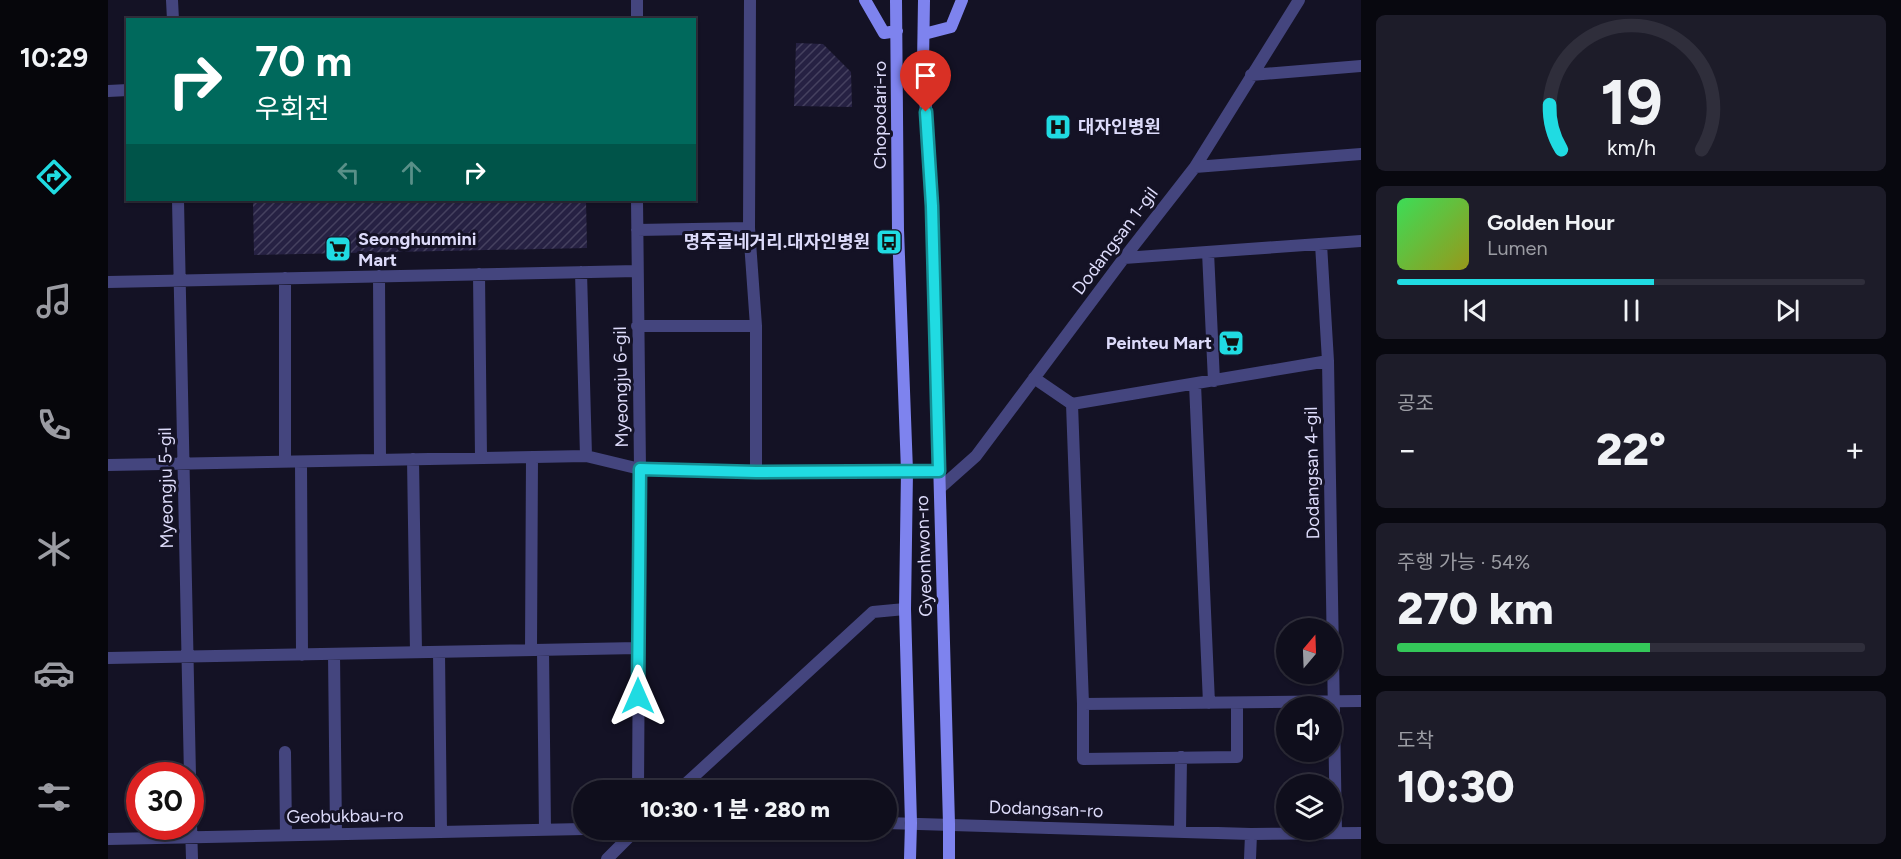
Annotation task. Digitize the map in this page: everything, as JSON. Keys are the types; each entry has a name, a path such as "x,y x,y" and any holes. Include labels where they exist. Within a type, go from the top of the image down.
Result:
{"street":[{"path":"172,0 173,18"},
{"path":"637,0 637,18"},
{"path":"750,0 749,228 756,326 756,472"},
{"path":"864,0 884,33 897,31"},
{"name":"Chopodari-ro","path":"896,0 898,230"},
{"name":"Gyeonhwon-ro","path":"924,0 923,64 931,194 950,824 949,859"},
{"path":"924,34 951,27 962,0"},
{"name":"Dodangsan 1-gil","path":"940,488 976,456 1195,167 1299,0"},
{"path":"1251,75 1361,66"},
{"path":"108,91 126,90"},
{"path":"1195,167 1361,154"},
{"name":"Myeongju 5-gil","path":"178,201 190,762"},
{"name":"Myeongju 6-gil","path":"637,201 640,469 638,780"},
{"path":"637,230 749,228"},
{"name":"Gyeonhwon-ro","path":"898,230 907,471 905,609 912,823 910,859"},
{"path":"1124,258 1361,241"},
{"name":"Dodangsan 4-gil","path":"1321,244 1328,361 1335,696"},
{"path":"1208,252 1214,381"},
{"path":"108,282 637,271"},
{"path":"581,272 586,456"},
{"path":"480,274 482,458"},
{"path":"379,276 380,460"},
{"path":"285,278 285,462"},
{"path":"637,326 756,326"},
{"path":"1034,378 1072,404 1328,361"},
{"path":"1195,384 1209,703"},
{"path":"1072,404 1083,759 1237,757 1237,703"},
{"path":"108,465 586,456 640,469 756,472 939,471"},
{"path":"532,457 545,830"},
{"path":"412,459 416,652"},
{"path":"301,462 302,655"},
{"path":"690,780 873,612 905,609"},
{"path":"108,658 638,648"},
{"path":"439,652 441,832"},
{"path":"334,654 336,834"},
{"path":"1342,702 1361,701"},
{"path":"1083,704 1276,703"},
{"path":"285,752 286,835"},
{"path":"1180,831 1182,758"},
{"path":"897,823 912,823"},
{"name":"Dodangsan-ro","path":"912,823 1276,834"},
{"name":"Geobukbau-ro","path":"204,837 573,829"},
{"name":"Dodangsan-ro","path":"1342,833 1361,833"},
{"path":"1250,859 1251,834"},
{"name":"Geobukbau-ro","path":"108,839 126,839"},
{"path":"192,840 192,859"},
{"path":"607,859 626,840"}],"building":[{"path":"796,43 823,44 851,72 852,107 794,106"},
{"path":"253,201 586,201 587,248 254,255"}],"place":[{"name":"대자인병원","path":"1058,127"},
{"name":"명주골네거리.대자인병원","path":"889,242"},
{"name":"Seonghunmini Mart","path":"338,249"},
{"name":"Peinteu Mart","path":"1231,343"}],"route":[{"path":"638,696 640,469 756,472 939,471 932,206 926,112"}]}
